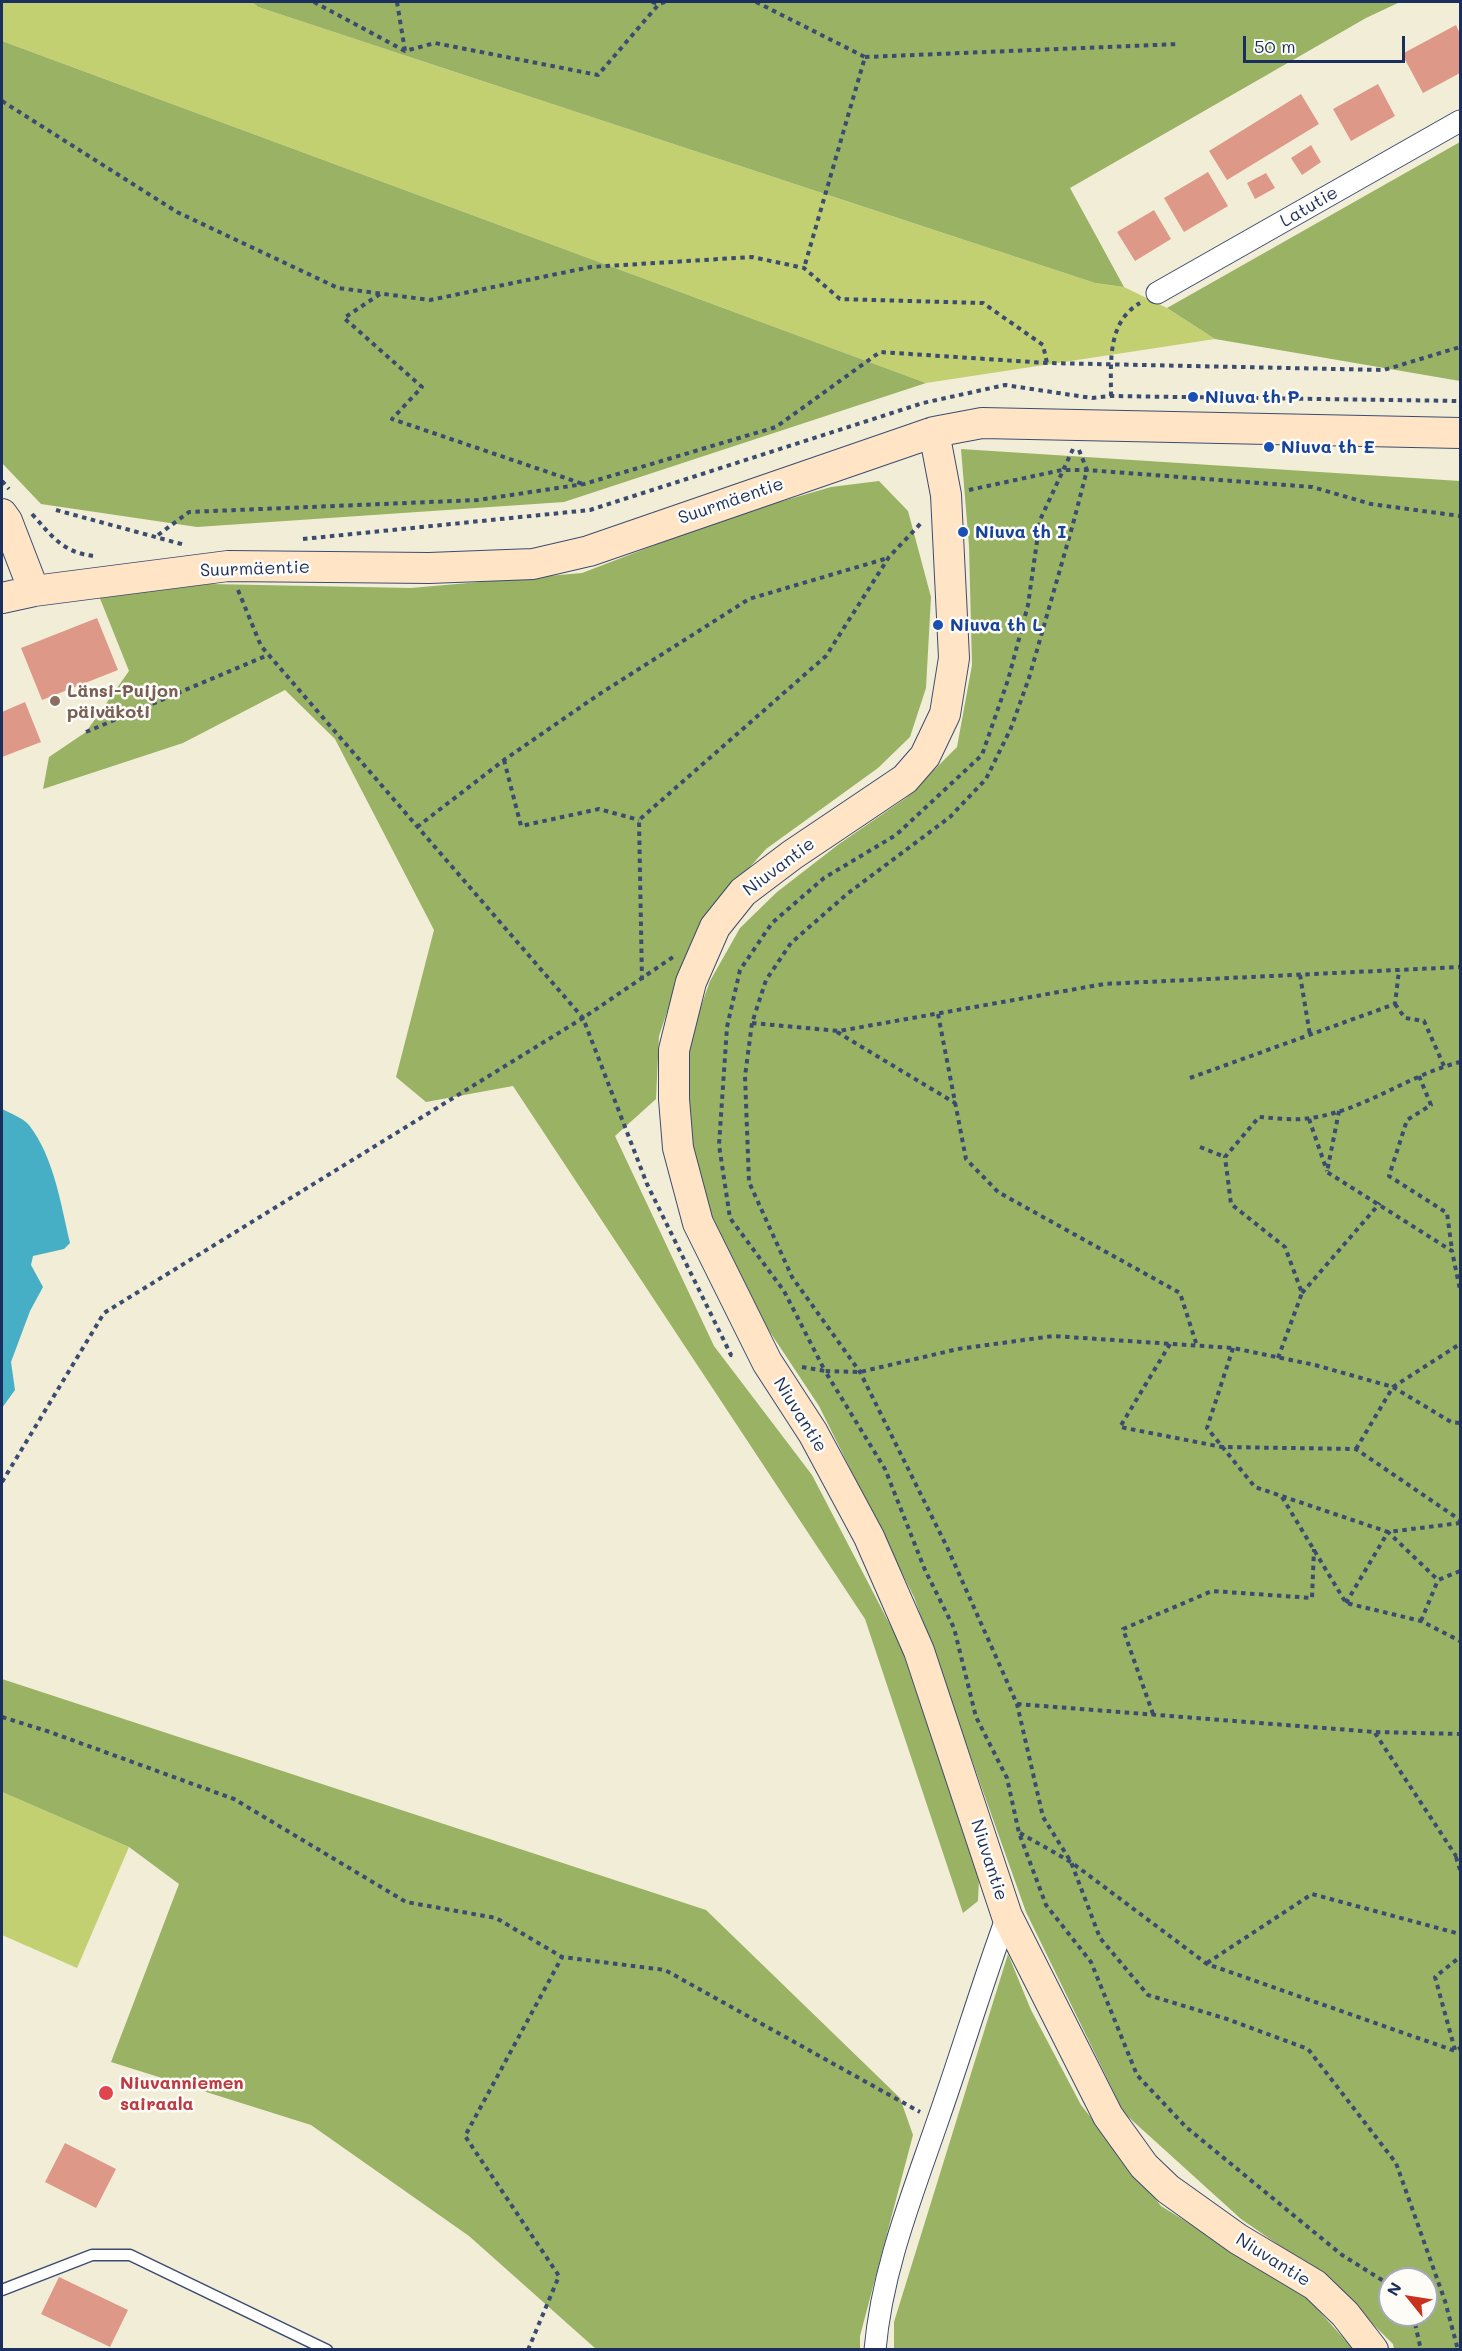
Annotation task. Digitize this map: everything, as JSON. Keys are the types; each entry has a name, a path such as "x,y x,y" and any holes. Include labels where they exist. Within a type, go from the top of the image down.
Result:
{"street":[{"name":"Latutie","path":"1157,293 1461,121"},
{"name":"Suurmäentie","path":"2,598 34,591 228,566 429,568 533,564 589,550 934,432 982,423 1461,433"},
{"name":"Niuvantie","path":"934,432 946,495 954,658 945,714 925,756 905,778 792,855 743,892 715,927 691,982 674,1050 674,1099 678,1148 698,1223 767,1362 813,1433 878,1558 919,1651 1007,1916 1108,2116 1144,2166 1168,2189 1238,2239 1314,2285 1345,2314 1374,2349"},
{"path":"14,506 7,521 34,591"},
{"path":"875,2349 887,2271 919,2169 938,2121 1007,1916"}],"lane":[{"path":"2,2290 92,2255 130,2255 327,2349"}],"path":[{"path":"314,2 405,51 435,43 598,75 658,4 665,2"},
{"path":"397,2 405,51"},
{"path":"652,2 658,4"},
{"path":"756,2 865,57 1179,44"},
{"path":"804,268 865,57"},
{"path":"2,101 177,212 338,288 430,300 591,267 752,257 804,268 840,299 983,303 1043,345 1047,363"},
{"path":"1111,396 1111,364 1115,329 1128,310 1157,293"},
{"path":"380,294 344,318 422,387 392,419 584,484"},
{"path":"158,536 189,512 478,500 584,484 776,427 880,352 1047,363 1384,370 1461,347"},
{"path":"293,540 590,510 923,403 1005,385 1092,398 1111,396 1461,401"},
{"path":"1458,2349 1445,2301 1396,2163 1308,2049 1227,2019 1148,1995 1100,1938 1071,1862 1043,1817 1017,1704 947,1547 860,1372 792,1277 749,1182 745,1077 752,1023 765,980 791,943 847,894 950,817 986,779 1011,728 1029,678 1087,470 1076,444 1040,520 1028,605 1008,680 982,755 896,835 824,878 772,923 740,970 727,1027 719,1145 730,1218 784,1291 825,1371 860,1372 958,1349 1053,1336 1233,1348 1393,1388 1451,1422 1461,1423"},
{"path":"642,980 639,820 826,656 889,557 946,495 1062,471 1087,470 1312,487 1371,504 1461,516"},
{"path":"2,481 14,506 74,554 102,558"},
{"path":"56,510 158,536 188,548 176,552"},
{"path":"417,827 504,760 598,695 749,599 889,557"},
{"path":"228,566 261,646 268,655 583,1018"},
{"path":"86,732 268,655"},
{"path":"504,760 521,826 599,809 639,820"},
{"path":"2,1482 104,1313 583,1018 679,953"},
{"path":"752,1023 834,1030 1104,984 1461,967"},
{"path":"1400,970 1395,1004 1404,1018 1424,1021 1444,1066"},
{"path":"1300,975 1310,1035"},
{"path":"1190,1078 1395,1004"},
{"path":"938,1014 966,1159 998,1192 1180,1293 1197,1346"},
{"path":"834,1030 955,1103"},
{"path":"1302,1293 1285,1247 1231,1204 1225,1157 1259,1117 1309,1119 1339,1111 1419,1076 1461,1062"},
{"path":"1419,1076 1431,1105 1407,1120 1389,1176 1447,1213 1452,1251 1461,1290"},
{"path":"1327,1172 1339,1111"},
{"path":"1309,1119 1327,1172 1380,1203 1452,1251"},
{"path":"1200,1147 1225,1157"},
{"path":"1278,1358 1302,1293 1380,1203"},
{"path":"1170,1344 1120,1427 1222,1447 1356,1449 1461,1522"},
{"path":"1356,1449 1393,1388 1461,1344"},
{"path":"1233,1348 1207,1428 1255,1487 1388,1532 1438,1580"},
{"path":"1282,1497 1346,1603 1421,1621 1461,1641"},
{"path":"1388,1532 1461,1522"},
{"path":"1346,1603 1388,1532"},
{"path":"1153,1714 1123,1629 1212,1591 1312,1598 1314,1549"},
{"path":"1421,1621 1438,1580 1461,1571"},
{"path":"1017,1704 1375,1732 1461,1734"},
{"path":"2,1717 50,1732 234,1799 406,1902 496,1918 562,1956 665,1970 938,2121"},
{"path":"1375,1732 1458,1856 1461,1870"},
{"path":"1019,1833 1071,1862 1207,1964 1455,2051 1461,2048"},
{"path":"1207,1964 1312,1894 1461,1934"},
{"path":"528,2349 560,2276 465,2136 562,1956"},
{"path":"1455,2051 1436,1977 1461,1957"},
{"path":"1416,2327 1421,2349"}],"green space":[{"path":"2,2 252,2 258,7 1095,283 1124,287 1167,308 1215,339 926,383 2,41"},
{"path":"252,2 1400,2 1366,18 1070,188 1124,287 1095,283 258,7"},
{"path":"2,41 926,383 564,502 197,527 41,504 2,463"},
{"path":"1460,142 1460,381 1215,339 1167,308"},
{"path":"961,449 1460,481 1460,2349 1394,2349 1393,2344 1325,2277 1241,2219 1124,2113 1026,1912 914,1597 819,1406 766,1326 721,1243 695,1169 686,1103 690,1037 710,981 740,928 777,892 839,844 906,798 957,747 972,665 969,546"},
{"path":"879,481 908,511 931,597 926,688 910,737 878,768 766,849 714,907 678,979 659,1036 656,1099 615,1136 714,1346 812,1475 900,1644 979,1878 978,1901 963,1913 865,1619 513,1086 426,1102 396,1077 434,930 335,739 285,690 183,743 43,789 49,757 86,732 129,671 99,596 209,584 411,588 582,573 728,517 831,487"},
{"path":"2,1679 706,1910 900,2098 913,2135 860,2336 860,2349 596,2349 469,2236 311,2125 111,2062 179,1884 129,1847 2,1792"},
{"path":"2,1792 129,1847 77,1968 2,1935"},
{"path":"1008,1954 1031,2010 1081,2105 1161,2206 1304,2294 1353,2349 894,2350 894,2322"}],"water":[{"path":"2,1109 29,1125 38,1138 56,1182 70,1243 64,1249 33,1256 31,1265 43,1287 30,1311 11,1362 15,1390 2,1408"}],"building":[{"path":"1456,25 1460,34 1460,73 1423,93 1402,54"},
{"path":"1378,84 1395,116 1351,141 1333,109"},
{"path":"1301,94 1319,124 1227,180 1209,151"},
{"path":"1311,145 1321,162 1302,175 1291,158"},
{"path":"1208,172 1228,206 1184,232 1164,198"},
{"path":"1266,173 1275,188 1255,199 1247,183"},
{"path":"1154,210 1171,239 1135,261 1117,232"},
{"path":"97,618 118,670 42,700 21,648"},
{"path":"25,702 41,742 2,757 2,712"},
{"path":"65,2143 116,2169 96,2208 45,2182"},
{"path":"59,2277 128,2310 110,2347 41,2314"}],"place":[{"name":"Niuva th P","path":"1193,397"},
{"name":"Niuva th E","path":"1269,447"},
{"name":"Niuva th I","path":"963,532"},
{"name":"Niuva th L","path":"938,625"},
{"name":"Länsi-Puijon päiväkoti","path":"55,701"},
{"name":"Niuvanniemen sairaala","path":"106,2093"}]}
